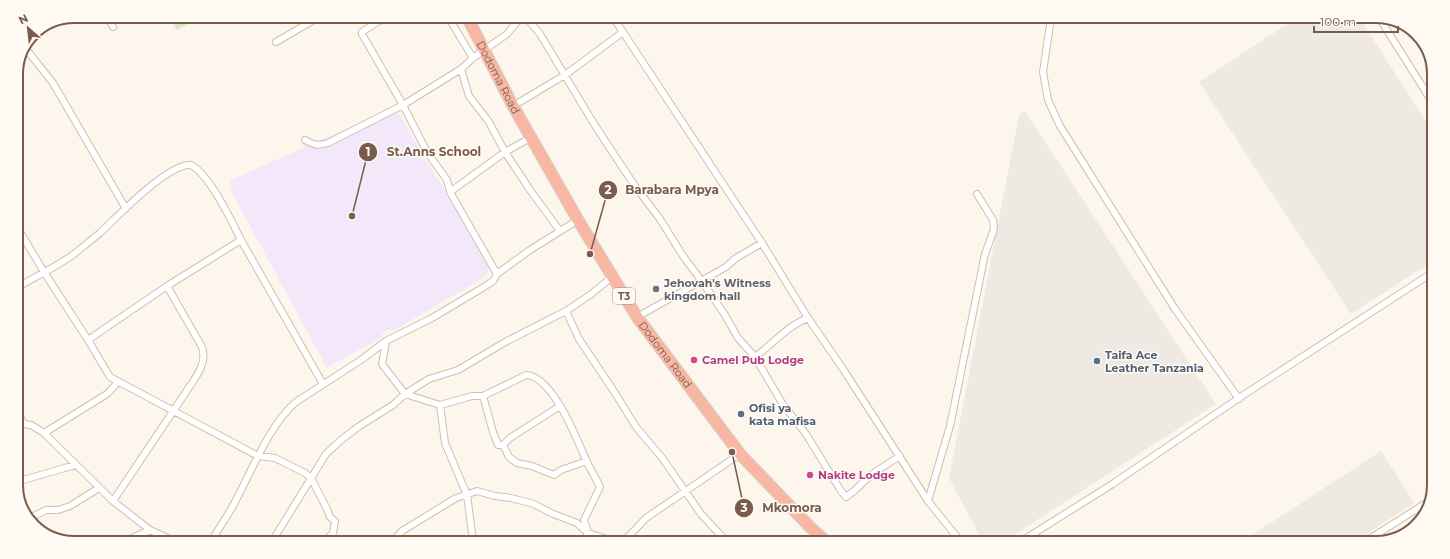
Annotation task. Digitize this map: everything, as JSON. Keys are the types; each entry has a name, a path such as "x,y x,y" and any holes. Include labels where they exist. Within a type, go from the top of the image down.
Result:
{"highway":[{"name":"Dodoma Road","path":"470,23 513,106 578,220 637,317 740,454 820,536"}],"street":[{"path":"276,42 309,23"},
{"path":"376,23 362,32 362,34 403,105 427,152 447,180 450,192 498,274"},
{"path":"452,23 473,58"},
{"path":"305,140 315,145 328,143 403,105 461,69 473,58 507,34 516,23"},
{"path":"531,23 540,34 590,119 634,186 660,219 738,338 755,357 782,403 806,434 826,468 846,497 872,474 900,456"},
{"path":"617,23 762,243 808,318 900,456 928,501 957,536"},
{"path":"1050,23 1043,72 1048,100 1057,119 1175,310 1239,399"},
{"path":"1383,24 1427,94"},
{"path":"513,106 565,75 623,32"},
{"path":"29,52 53,83 125,207"},
{"path":"461,69 469,96 489,122 505,152 560,231"},
{"path":"450,192 505,152 532,137"},
{"path":"23,284 72,255 88,243 125,207 169,173 182,165 191,165 199,171 224,208 240,240 323,384"},
{"path":"928,501 950,426 985,254 994,232 993,220 978,194"},
{"path":"214,536 237,499 258,456 288,408 386,341 432,318 484,287 493,281 498,274 530,250 578,220"},
{"path":"23,237 110,377 173,412 258,456 274,458 305,473 311,478 327,508 330,517 335,521 333,533 330,536"},
{"path":"88,340 167,286 240,240"},
{"path":"637,317 726,267 736,258 762,243"},
{"path":"1029,536 1427,276"},
{"path":"275,536 330,449 358,427 393,406 405,394 429,379 458,370 507,341 566,311 590,295 612,277"},
{"path":"113,501 202,368 203,350 167,286"},
{"path":"566,311 579,339 636,427 663,459 702,514 722,536"},
{"path":"755,357 769,347 791,327 808,318"},
{"path":"386,341 382,364 405,394 440,405 472,396 483,396 526,374 542,382 560,406 575,432 587,462 600,487 584,520 588,533 586,536"},
{"path":"44,433 107,394 118,382"},
{"path":"483,396 498,445 503,445"},
{"path":"440,405 445,443 467,495 472,536"},
{"path":"503,445 510,438 560,406"},
{"path":"24,424 31,425 44,433 113,501 150,530 163,536"},
{"path":"503,445 508,457 517,463 532,466 554,475 561,470 587,462"},
{"path":"628,536 646,518 740,454"},
{"path":"23,480 75,465"},
{"path":"34,516 46,510 58,510 70,506 99,488"},
{"path":"398,536 426,516 456,498 477,490 495,496 511,498 534,504 551,513 577,522 588,533 598,536"},
{"path":"1374,536 1419,512"},
{"path":"137,536 150,530"}],"shaded area":[{"path":"1289,23 1363,23 1427,123 1427,265 1351,314 1199,82"},
{"path":"395,107 490,268 485,277 393,331 388,329 383,333 382,337 327,368 230,189 231,180"},
{"path":"1025,111 1216,404 1012,536 980,536 949,478 1019,115"},
{"path":"1381,451 1414,503 1364,536 1251,536"}],"green space":[{"path":"172,23 190,23 177,30"}],"place":[{"name":"St.Anns School","path":"352,216"},
{"name":"Barabara Mpya","path":"590,254"},
{"name":"Jehovah's Witness kingdom hall","path":"656,289"},
{"name":"Camel Pub Lodge","path":"694,360"},
{"name":"Taifa Ace Leather Tanzania","path":"1097,361"},
{"name":"Ofisi ya kata mafisa","path":"741,414"},
{"name":"Mkomora","path":"732,452"},
{"name":"Nakite Lodge","path":"810,475"}]}
